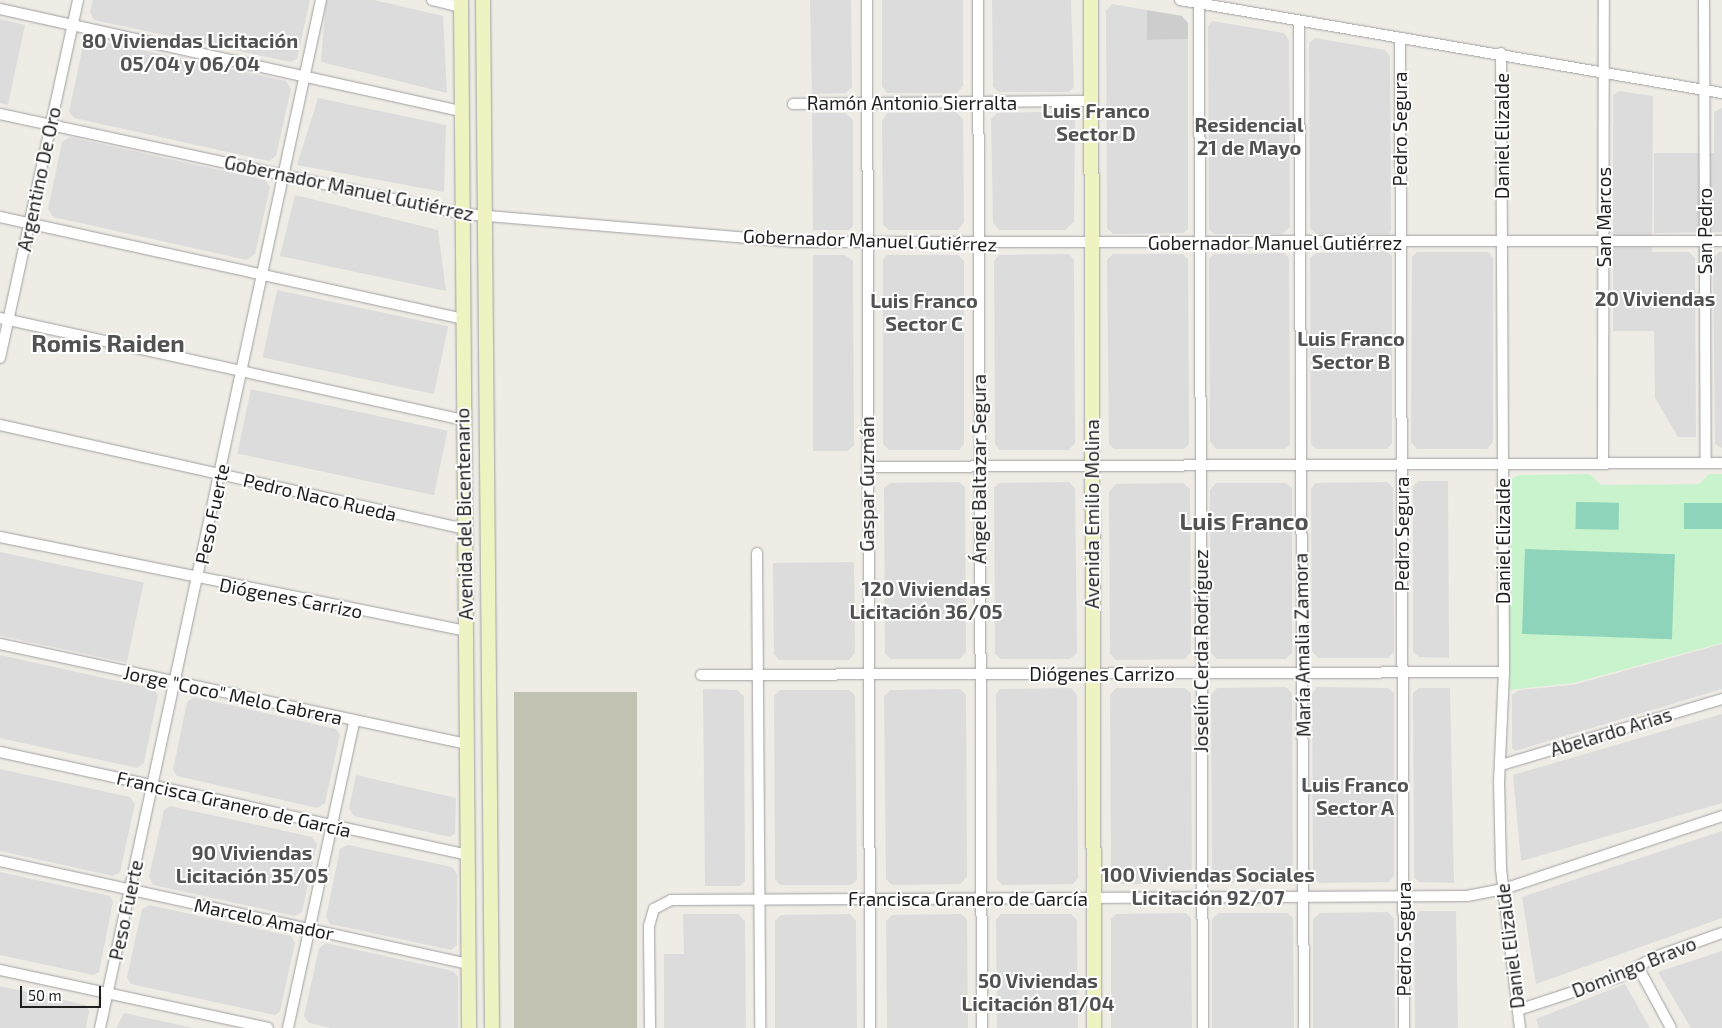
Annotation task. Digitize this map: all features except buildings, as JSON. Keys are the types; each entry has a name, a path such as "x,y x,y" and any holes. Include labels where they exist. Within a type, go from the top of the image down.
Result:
{"main road":[{"name":"Avenida del Bicentenario","path":"483,0 482,215 492,1028"},
{"name":"Avenida Emilio Molina","path":"1091,0 1094,1028"},
{"name":"Avenida del Bicentenario","path":"461,3 469,1028"}],"street":[{"name":"Argentino De Oro","path":"0,358 4,319 30,223 78,0"},
{"name":"Peso Fuerte","path":"100,1028 264,274 321,0"},
{"path":"432,0 461,3"},
{"name":"Gaspar Guzmán","path":"867,0 870,1028"},
{"name":"Ángel Baltazar Segura","path":"978,0 982,1028"},
{"path":"1180,0 1722,93"},
{"name":"San Marcos","path":"1603,463 1604,0"},
{"name":"San Pedro","path":"1704,0 1706,463"},
{"name":"Joselín Cerda Rodríguez","path":"1198,3 1202,1028"},
{"path":"0,9 461,111"},
{"name":"María Amalia Zamora","path":"1299,21 1299,465 1303,673 1304,1028"},
{"name":"Pedro Segura","path":"1400,39 1404,1028"},
{"name":"Daniel Elizalde","path":"1502,54 1504,672 1501,765 1504,889 1520,1028"},
{"name":"Ramón Antonio Sierralta","path":"793,104 1091,101"},
{"name":"Gobernador Manuel Gutiérrez","path":"0,114 463,214 794,242 1198,244 1722,241"},
{"path":"0,217 463,319"},
{"path":"4,319 242,373 463,420"},
{"name":"Pedro Naco Rueda","path":"0,425 464,529"},
{"path":"867,467 1722,463"},
{"name":"Diógenes Carrizo","path":"0,537 198,580 466,631"},
{"path":"757,553 760,1028"},
{"name":"Jorge \"Coco\" Melo Cabrera","path":"0,644 354,722 467,744"},
{"name":"Diógenes Carrizo","path":"701,676 1504,672"},
{"name":"Abelardo Arias","path":"1501,765 1722,699"},
{"path":"288,1028 354,722"},
{"name":"Francisca Granero de García","path":"0,752 469,855"},
{"name":"Francisca Granero de García","path":"650,1028 649,926 654,909 671,900 1404,898 1484,895 1722,816"},
{"name":"Marcelo Amador","path":"0,861 468,964"},
{"name":"Domingo Bravo","path":"1518,1010 1638,967 1722,933"},
{"path":"1638,967 1671,1028"},
{"path":"0,970 268,1028"}],"shaded area":[{"path":"93,0 310,0 297,59 290,62 94,20 90,12"},
{"path":"326,0 374,0 443,16 447,93 321,62"},
{"path":"810,0 851,0 852,87 846,93 812,94"},
{"path":"882,0 963,0 963,86 957,93 887,93 882,86"},
{"path":"992,0 1071,0 1074,87 1069,92 998,92 993,86"},
{"path":"1112,4 1147,10 1147,40 1188,39 1188,229 1183,233 1113,234 1107,228 1106,11"},
{"path":"1147,10 1182,16 1188,23 1188,39 1147,40"},
{"path":"0,19 25,25 8,105 0,103"},
{"path":"1212,21 1284,33 1289,40 1290,227 1282,234 1214,234 1209,229 1208,26"},
{"path":"1315,38 1385,50 1390,56 1391,230 1388,234 1316,234 1310,228 1309,43"},
{"path":"91,39 286,81 291,89 276,156 269,161 74,118 69,112 83,45"},
{"path":"1619,91 1653,96 1652,252 1689,252 1695,258 1696,437 1678,437 1655,398 1654,331 1613,331 1613,95"},
{"path":"318,98 446,125 444,192 297,165"},
{"path":"1722,108 1722,232 1654,233 1654,153 1714,153 1714,112"},
{"path":"1069,111 1075,117 1074,222 1065,230 999,230 993,223 991,119 997,113"},
{"path":"956,112 963,119 964,222 958,230 889,230 883,225 882,121 887,113"},
{"path":"812,113 846,113 853,120 853,226 849,230 813,230"},
{"path":"70,137 265,180 270,187 255,254 247,260 53,217 48,209 62,142"},
{"path":"295,195 438,230 446,291 280,256"},
{"path":"1386,251 1392,256 1392,443 1387,449 1316,449 1311,444 1310,258 1316,253"},
{"path":"1417,252 1488,252 1493,258 1493,442 1487,449 1417,449 1411,442 1412,257"},
{"path":"1719,252 1722,252 1722,448 1715,444 1713,258"},
{"path":"1284,253 1289,258 1290,445 1284,449 1216,449 1210,441 1209,259 1214,254"},
{"path":"1069,254 1074,260 1075,443 1069,450 1000,450 995,444 994,261 999,255"},
{"path":"1113,254 1183,254 1188,259 1189,444 1184,449 1114,449 1109,444 1107,260"},
{"path":"813,255 845,255 853,261 854,445 848,451 813,451"},
{"path":"887,255 958,255 964,261 964,444 959,450 889,450 883,444 883,260"},
{"path":"277,290 448,326 434,394 263,357"},
{"path":"251,389 448,431 434,495 237,454"},
{"path":"1418,481 1448,481 1449,658 1419,657 1413,652 1413,486"},
{"path":"959,482 965,487 966,652 960,659 891,659 885,654 884,488 890,483"},
{"path":"1069,482 1075,488 1077,653 1070,659 1001,659 995,654 994,488 999,483"},
{"path":"1387,482 1393,488 1394,652 1388,658 1318,658 1312,651 1311,489 1315,483"},
{"path":"1183,483 1190,489 1191,652 1185,659 1116,660 1110,654 1109,492 1116,484"},
{"path":"1216,483 1286,483 1292,488 1292,653 1286,659 1217,659 1211,653 1210,490"},
{"path":"0,552 144,583 127,663 0,636"},
{"path":"854,562 855,653 849,660 779,660 774,654 773,563"},
{"path":"1722,644 1722,689 1515,751 1512,748 1512,695 1519,690 1573,685"},
{"path":"0,655 154,689 158,695 144,763 137,768 0,738"},
{"path":"1286,687 1292,693 1293,878 1288,884 1217,883 1212,877 1211,695 1217,688"},
{"path":"1317,687 1388,688 1394,693 1394,876 1389,882 1319,883 1313,876 1312,694"},
{"path":"1071,688 1077,695 1078,878 1073,884 1002,885 997,879 996,694 1000,689"},
{"path":"1116,688 1185,688 1191,693 1192,878 1186,884 1117,884 1111,878 1110,695"},
{"path":"1419,688 1450,688 1454,883 1419,882 1414,877 1413,693"},
{"path":"703,689 737,690 744,696 745,881 740,886 705,886"},
{"path":"960,689 966,695 967,877 960,884 892,885 886,879 884,696 891,690"},
{"path":"780,690 849,690 855,695 857,880 851,885 780,885 775,879 774,696"},
{"path":"514,692 637,692 637,1028 514,1028"},
{"path":"194,697 336,729 340,735 325,803 317,808 177,776 173,770 187,702"},
{"path":"1722,714 1722,803 1521,861 1513,775"},
{"path":"0,769 130,797 135,804 120,872 113,876 0,851"},
{"path":"356,775 456,798 455,833 450,837 354,816 349,809"},
{"path":"170,806 312,837 317,844 302,912 295,916 153,885 149,877 164,810"},
{"path":"1722,831 1722,918 1536,984 1522,897"},
{"path":"348,845 452,867 457,874 457,945 451,950 330,924 326,917 340,849"},
{"path":"0,872 110,896 113,902 99,972 93,975 0,955"},
{"path":"149,905 291,936 295,943 280,1011 275,1015 131,984 127,977 142,909"},
{"path":"1420,911 1456,911 1458,1028 1415,1028 1414,918"},
{"path":"1388,912 1394,919 1395,1028 1313,1028 1313,919 1320,913"},
{"path":"1186,913 1191,918 1192,1028 1111,1028 1111,919 1116,914"},
{"path":"1218,913 1287,913 1293,918 1294,1028 1212,1028 1212,919"},
{"path":"683,914 738,914 745,921 746,1028 664,1028 664,954 684,954"},
{"path":"850,914 856,921 857,1028 775,1028 775,921 781,915"},
{"path":"961,914 967,919 968,1028 887,1028 886,921 892,915"},
{"path":"1001,914 1071,914 1077,920 1078,1028 997,1028 996,920"},
{"path":"326,943 453,971 458,977 458,1028 331,1028 309,1023 304,1016 319,948"},
{"path":"1722,951 1722,1028 1691,1028 1658,972"},
{"path":"1625,984 1650,1028 1539,1028 1536,1019"},
{"path":"0,986 86,1005 89,1011 86,1028 0,1028"},
{"path":"124,1013 194,1028 116,1028"}],"green space":[{"path":"1590,474 1601,485 1699,484 1709,474 1722,474 1722,643 1573,683 1509,690 1509,480 1519,475"},
{"path":"1576,502 1619,503 1619,530 1576,529"},
{"path":"1684,503 1722,503 1722,529 1684,529"},
{"path":"1525,549 1675,554 1672,639 1522,634"}],"district":[{"name":"80 Viviendas Licitación 05/04 y 06/04","path":"190,52"},
{"name":"Luis Franco Sector D","path":"1096,122"},
{"name":"Residencial 21 de Mayo","path":"1249,136"},
{"name":"20 Viviendas","path":"1655,298"},
{"name":"Luis Franco Sector C","path":"924,312"},
{"name":"Romis Raiden","path":"108,343"},
{"name":"Luis Franco Sector B","path":"1351,350"},
{"name":"Luis Franco","path":"1244,521"},
{"name":"120 Viviendas Licitación 36/05","path":"926,600"},
{"name":"Luis Franco Sector A","path":"1355,796"},
{"name":"90 Viviendas Licitación 35/05","path":"252,864"},
{"name":"100 Viviendas Sociales Licitación 92/07","path":"1208,886"},
{"name":"50 Viviendas Licitación 81/04","path":"1038,992"}]}
